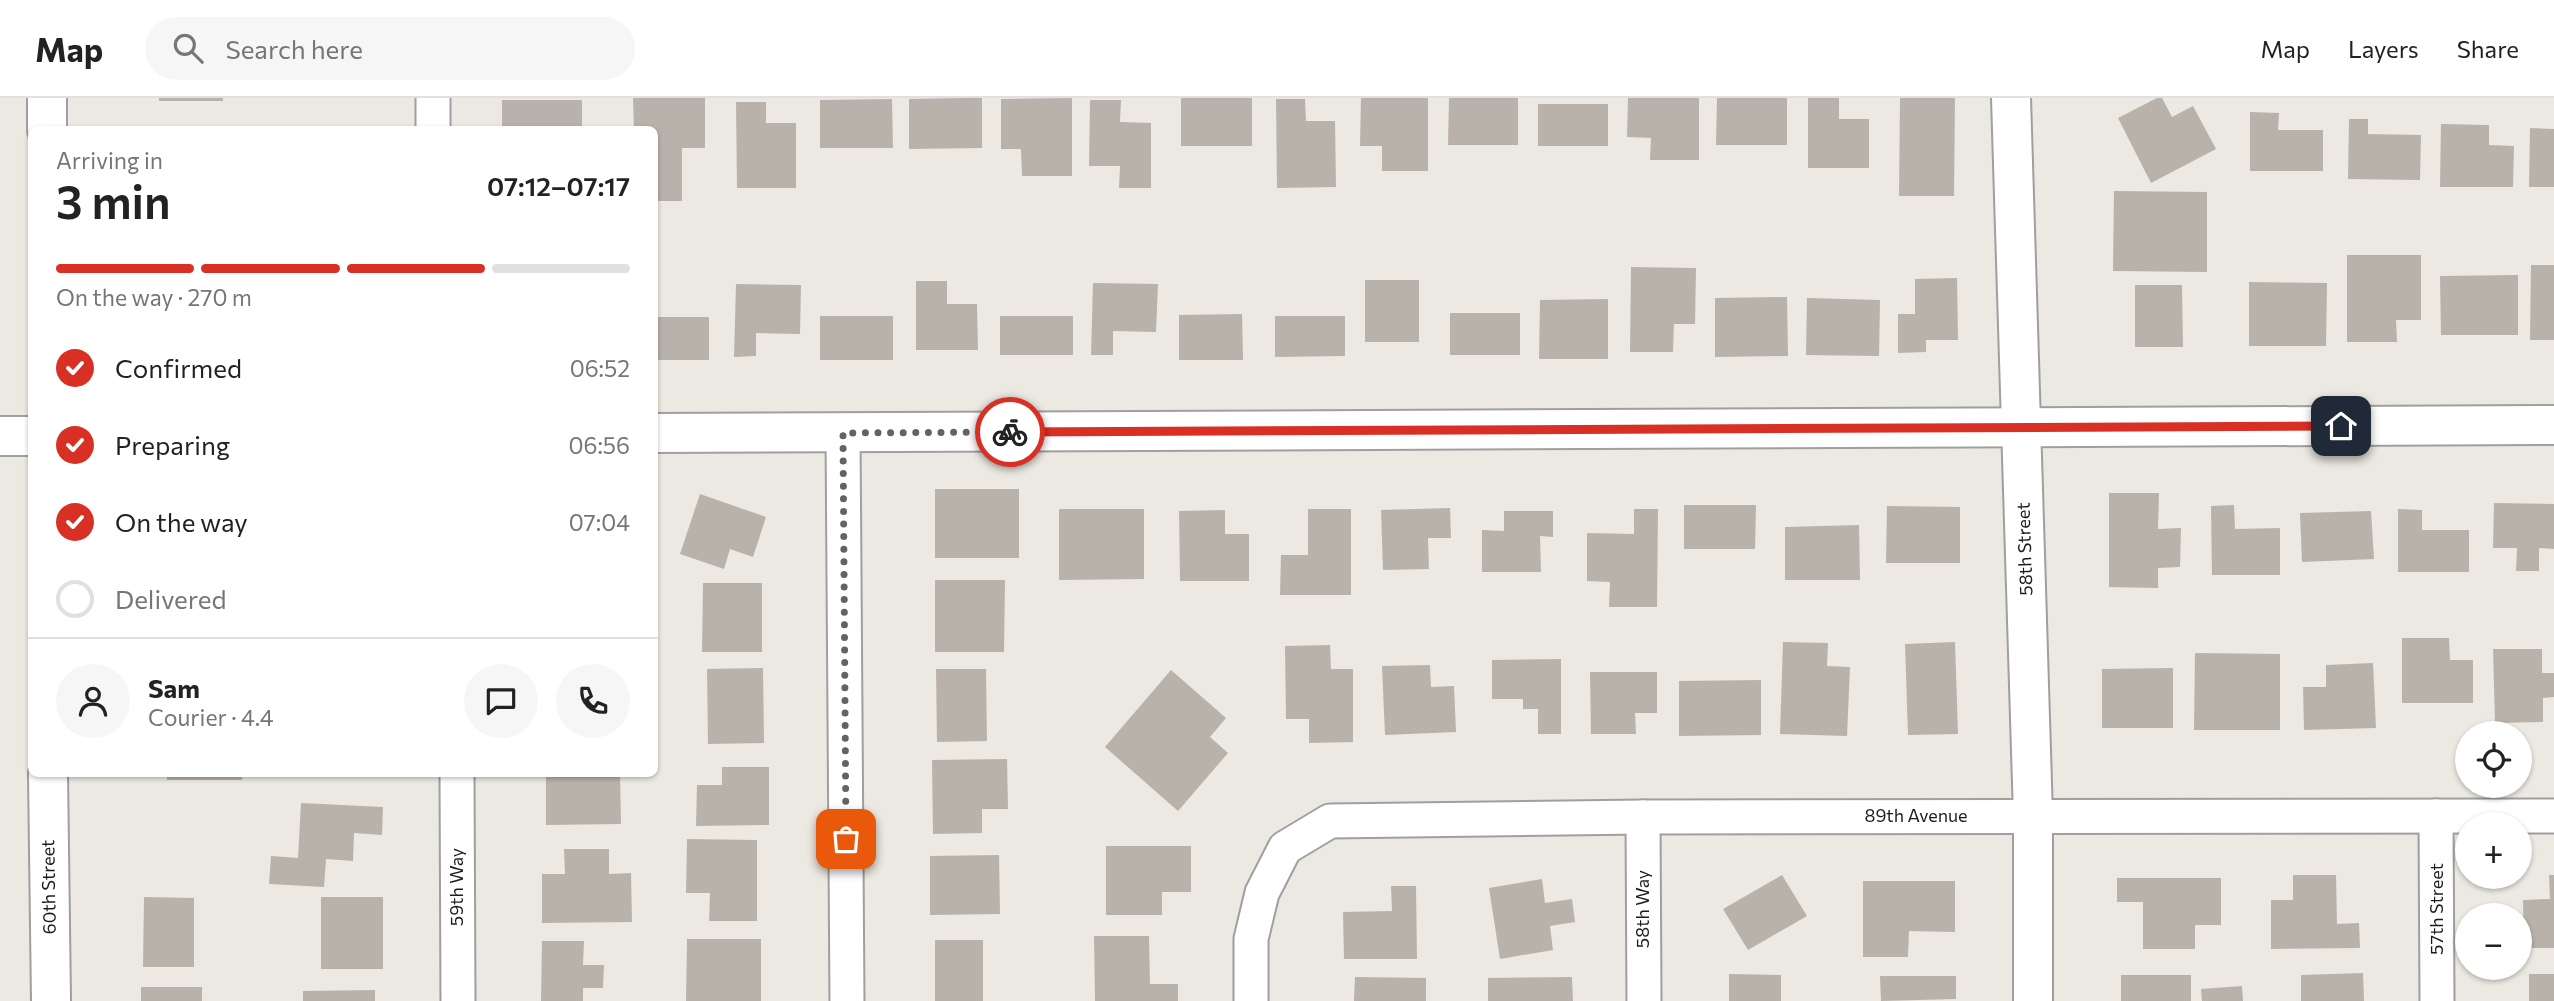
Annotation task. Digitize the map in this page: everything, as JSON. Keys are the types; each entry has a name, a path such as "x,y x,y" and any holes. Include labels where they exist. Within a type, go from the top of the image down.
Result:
{"street":[{"path":"47,98 47,126"},
{"path":"433,98 433,126"},
{"name":"58th Street","path":"2011,98 2033,816 2033,1001"},
{"path":"658,433 2554,425"},
{"path":"843,433 847,1001"},
{"path":"0,436 28,436"},
{"name":"60th Street","path":"48,777 51,1001"},
{"name":"59th Way","path":"457,777 458,1001"},
{"name":"57th Street","path":"2437,816 2437,1001"},
{"name":"89th Avenue","path":"1251,1001 1251,939 1262,893 1285,848 1330,821 1643,817 2554,816"},
{"name":"58th Way","path":"1643,817 1644,1001"}],"building":[{"path":"159,98 223,98 223,101 159,101"},
{"path":"633,98 705,98 705,148 682,148 682,201 658,201 658,126 634,126"},
{"path":"982,98 982,148 909,149 909,99"},
{"path":"1072,98 1072,176 1022,176 1021,149 1001,149 1001,99"},
{"path":"1181,98 1252,98 1252,146 1181,146"},
{"path":"1361,98 1428,98 1428,171 1382,171 1382,146 1360,146"},
{"path":"1449,98 1518,98 1518,145 1448,145"},
{"path":"1628,98 1699,98 1699,160 1650,160 1651,138 1627,137"},
{"path":"1717,98 1787,98 1787,145 1716,145"},
{"path":"1808,98 1839,98 1839,119 1869,119 1869,168 1808,168"},
{"path":"1900,98 1955,98 1954,196 1899,196"},
{"path":"2162,98 2172,117 2193,106 2216,149 2151,183 2118,118"},
{"path":"892,99 893,148 820,148 820,100"},
{"path":"1276,99 1305,99 1306,121 1335,121 1336,187 1277,188"},
{"path":"502,100 582,100 582,126 502,126"},
{"path":"1090,100 1121,100 1120,122 1151,123 1151,188 1119,188 1120,166 1089,166"},
{"path":"736,102 766,102 766,123 796,123 796,188 737,188"},
{"path":"1538,104 1608,104 1608,146 1538,146"},
{"path":"2250,112 2279,113 2278,130 2323,130 2323,171 2250,171"},
{"path":"2349,119 2368,119 2368,134 2421,135 2420,180 2348,179"},
{"path":"2441,124 2489,125 2489,145 2514,146 2513,187 2440,187"},
{"path":"2530,128 2554,129 2554,187 2529,187"},
{"path":"2114,191 2207,192 2207,272 2113,271"},
{"path":"2347,255 2421,255 2421,320 2396,320 2397,342 2347,342"},
{"path":"2531,265 2554,265 2554,340 2530,340"},
{"path":"1631,267 1696,268 1695,324 1674,324 1673,352 1630,352"},
{"path":"2518,275 2518,335 2441,335 2440,276"},
{"path":"1957,278 1958,340 1926,340 1926,352 1898,353 1898,314 1915,314 1915,279"},
{"path":"1365,280 1419,280 1419,342 1365,342"},
{"path":"916,281 947,281 947,304 977,304 978,350 916,350"},
{"path":"2249,282 2327,283 2326,346 2249,346"},
{"path":"1093,283 1158,284 1156,332 1113,331 1113,355 1091,355"},
{"path":"736,284 801,285 800,334 756,333 756,356 734,357"},
{"path":"2135,285 2182,285 2183,347 2135,347"},
{"path":"1787,297 1788,356 1715,357 1715,298"},
{"path":"1807,298 1880,300 1879,356 1806,355"},
{"path":"1608,299 1608,359 1539,359 1540,300"},
{"path":"1450,313 1520,313 1520,355 1450,355"},
{"path":"1242,314 1243,360 1179,360 1179,315"},
{"path":"820,316 893,316 893,360 820,360"},
{"path":"1000,316 1073,316 1073,355 1000,355"},
{"path":"1275,316 1345,316 1345,356 1275,357"},
{"path":"658,317 709,317 709,360 658,360"},
{"path":"935,489 1019,489 1019,558 935,558"},
{"path":"2109,493 2159,493 2158,529 2181,528 2180,567 2158,568 2158,588 2109,587"},
{"path":"700,494 766,517 753,557 730,549 724,569 680,554"},
{"path":"2494,503 2554,504 2554,549 2539,548 2539,571 2516,571 2517,548 2493,548"},
{"path":"1684,505 1756,505 1755,549 1684,549"},
{"path":"2234,505 2235,529 2280,528 2280,575 2212,575 2211,506"},
{"path":"1887,506 1960,507 1960,563 1886,563"},
{"path":"1450,508 1451,538 1428,538 1429,569 1383,570 1381,510"},
{"path":"1059,509 1144,509 1144,579 1059,580"},
{"path":"1308,509 1351,509 1351,595 1280,595 1281,555 1308,555"},
{"path":"1634,509 1658,509 1657,607 1609,607 1610,582 1587,581 1587,533 1634,534"},
{"path":"2398,509 2422,510 2422,530 2469,530 2469,572 2398,572"},
{"path":"1225,510 1225,534 1249,534 1249,581 1180,581 1179,511"},
{"path":"1504,511 1553,511 1553,537 1540,536 1541,572 1482,572 1482,530 1504,531"},
{"path":"2371,511 2374,559 2302,562 2300,513"},
{"path":"1859,525 1860,580 1785,580 1785,527"},
{"path":"935,580 1005,580 1004,652 935,652"},
{"path":"703,583 762,583 762,652 702,652"},
{"path":"2402,638 2449,638 2450,660 2473,660 2473,703 2402,703"},
{"path":"1783,642 1828,643 1827,666 1850,667 1847,736 1780,734"},
{"path":"1955,642 1958,734 1908,735 1905,644"},
{"path":"1330,645 1331,669 1353,669 1353,742 1309,743 1309,719 1286,719 1285,646"},
{"path":"2493,649 2542,649 2542,673 2554,673 2554,697 2543,698 2543,722 2495,721"},
{"path":"2195,653 2280,654 2280,730 2194,730"},
{"path":"1561,659 1561,734 1538,734 1538,709 1523,709 1523,699 1492,699 1492,660"},
{"path":"2373,663 2376,728 2304,730 2303,687 2326,687 2326,665"},
{"path":"1430,665 1431,687 1454,686 1456,732 1385,735 1382,666"},
{"path":"763,668 764,743 708,744 707,669"},
{"path":"2173,668 2173,728 2102,728 2102,669"},
{"path":"936,669 986,669 987,741 937,742"},
{"path":"1171,670 1226,718 1210,737 1228,753 1178,811 1105,747"},
{"path":"1590,672 1657,672 1657,713 1635,713 1636,734 1591,734"},
{"path":"1761,680 1761,735 1679,736 1679,681"},
{"path":"1007,759 1008,809 982,809 982,833 933,834 932,760"},
{"path":"722,767 769,767 769,825 696,826 697,785 722,785"},
{"path":"167,777 242,777 242,780 167,780"},
{"path":"546,777 620,777 621,824 546,825"},
{"path":"301,803 383,807 382,835 354,833 353,861 326,859 324,887 269,884 271,856 298,858"},
{"path":"687,839 757,840 757,921 709,921 710,893 686,893"},
{"path":"1106,846 1191,846 1191,892 1162,892 1162,915 1106,915"},
{"path":"564,849 609,849 609,874 631,873 632,922 542,923 542,874 565,874"},
{"path":"999,855 1000,914 930,915 930,856"},
{"path":"1782,875 1807,916 1748,950 1723,909"},
{"path":"2293,875 2336,875 2337,924 2359,923 2360,948 2271,949 2271,900 2293,900"},
{"path":"2549,875 2554,875 2554,948 2532,948 2532,903 2523,903 2523,900 2550,899"},
{"path":"2117,878 2221,878 2221,925 2195,925 2195,949 2143,949 2143,902 2117,902"},
{"path":"1542,879 1545,903 1572,899 1575,922 1550,926 1553,950 1500,959 1489,888"},
{"path":"1863,881 1955,881 1955,932 1909,931 1908,957 1863,957"},
{"path":"1391,886 1416,886 1417,959 1344,959 1343,912 1392,911"},
{"path":"144,897 194,898 194,967 143,967"},
{"path":"321,897 383,897 383,969 321,969"},
{"path":"1094,936 1149,936 1150,984 1178,984 1178,1001 1095,1001"},
{"path":"687,939 761,939 761,1001 686,1001"},
{"path":"935,940 983,940 983,1001 935,1001"},
{"path":"542,941 584,941 583,965 604,965 603,988 583,988 583,1001 541,1001"},
{"path":"2363,973 2364,1001 2301,1001 2301,975"},
{"path":"1729,974 1781,975 1781,1001 1729,1001"},
{"path":"2532,974 2554,974 2554,1001 2529,1001 2529,980 2532,980"},
{"path":"2121,975 2191,975 2191,1001 2121,1001"},
{"path":"1880,976 1956,976 1956,999 1881,1001"},
{"path":"1355,977 1426,978 1426,1001 1354,1001"},
{"path":"1572,977 1573,1001 1488,1001 1488,978"},
{"path":"2242,986 2243,1001 2202,1001 2201,989"},
{"path":"141,987 202,987 202,1001 141,1001"},
{"path":"375,990 375,1001 303,1001 303,991"}],"way so far":[{"path":"846,839 843,433 1010,432"}],"route":[{"path":"1010,432 2341,426"}]}
